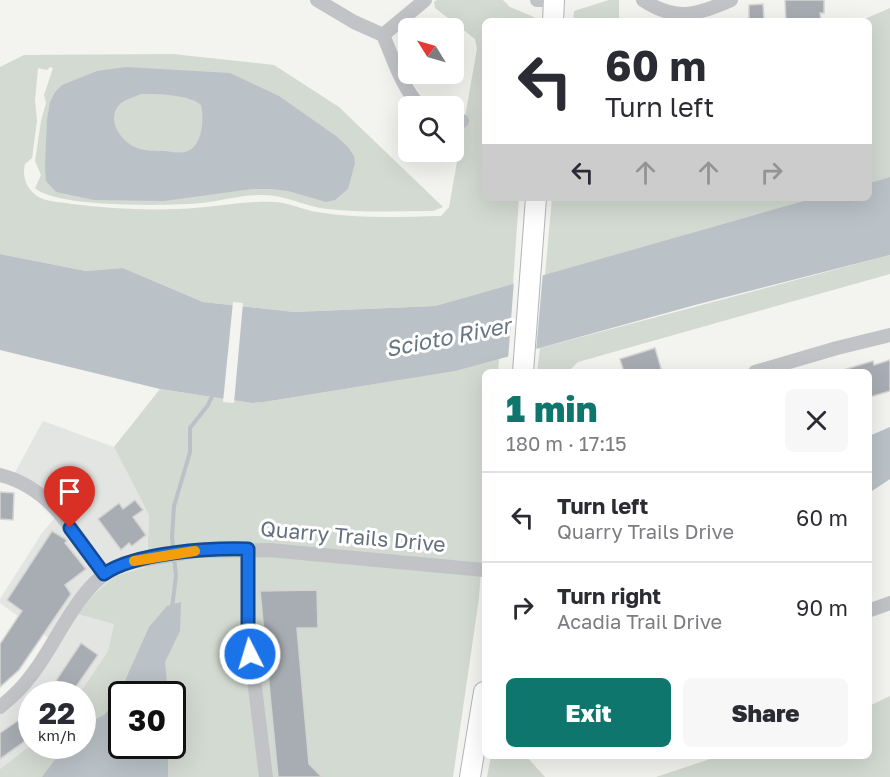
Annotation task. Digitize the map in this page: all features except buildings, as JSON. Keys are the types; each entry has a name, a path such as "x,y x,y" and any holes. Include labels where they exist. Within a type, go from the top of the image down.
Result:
{"main road":[{"path":"552,18 554,0"},
{"path":"523,369 536,201"},
{"path":"470,777 482,704"}],"street":[{"path":"317,0 354,22 383,34 412,96"},
{"path":"383,34 425,0"},
{"path":"537,0 548,0"},
{"path":"643,0 659,10 690,14 731,0"},
{"path":"765,369 890,335"},
{"path":"0,475 33,488 52,504 104,574"},
{"path":"248,549 248,631 266,777"},
{"name":"Quarry Trails Drive","path":"0,706 30,678 90,586 104,574 124,563 197,551 248,549 280,550 482,570"},
{"path":"872,610 890,603"}],"shaded area":[{"path":"437,0 503,0 510,7 534,17 482,18 482,201 519,201 513,284 435,306 294,312 203,302 123,268 86,271 0,254 0,67 24,55 173,54 274,65 339,107 443,207 433,211 341,210 320,208 270,195 187,204 141,205 89,202 47,195 35,188 41,175 35,161 46,103 44,95 53,68 50,67 47,70 38,68 35,100 37,121 32,158 25,164 24,169 28,186 41,198 72,204 134,209 180,209 273,202 311,211 348,216 441,216 449,207 457,162 464,162 464,122 477,49 475,39 464,30 464,18 448,18 435,8 434,2"},
{"path":"609,0 619,0 619,18 573,18 574,11"},
{"path":"890,8 890,177 872,182 872,18 867,18"},
{"path":"552,201 804,201 545,275"},
{"path":"890,255 890,274 578,362 571,369 537,369 540,348"},
{"path":"499,359 498,369 482,369 482,557 479,598 453,777 0,777 0,769 18,755 18,759 96,759 96,681 88,681 108,651 114,624 78,614 89,599 115,576 147,567 149,515 114,447 160,389 252,403 456,371"},
{"path":"43,421 114,447 149,515 147,568 115,576 114,624 108,651 88,681 22,681 54,642 0,603 0,599 42,533 59,513 12,478"},
{"path":"18,685 18,755 0,769 0,707"},
{"path":"890,696 890,777 656,777 710,759 872,759 872,705"},
{"path":"490,759 529,759 545,777 487,777"}],"water":[{"path":"126,67 230,73 279,96 348,147 354,156 355,163 348,189 335,200 326,202 288,191 271,189 252,189 164,201 94,200 56,192 46,181 47,120 50,102 62,85 97,71","holes":["141,94 181,97 196,101 201,105 201,131 193,148 179,153 144,150 125,141 115,123 116,110 127,99"]},
{"name":"Scioto River","path":"890,177 890,255 695,305 456,371 252,403 160,389 0,350 0,254 86,271 123,268 203,302 294,312 435,306 803,201 872,201 872,182"},
{"path":"890,427 890,479 872,491 872,435"},
{"path":"181,602 180,631 165,662 167,681 125,681 149,627 167,606"},
{"path":"108,711 108,759 168,759 168,777 42,777 55,759 96,759 96,719"}],"pier":[{"path":"543,272 536,352 508,360 514,280"},
{"path":"233,302 243,303 234,403 223,402"}],"waterway":[{"path":"172,608 176,576 172,537 174,506 190,452 190,428 208,405 214,392"}],"slow traffic":[{"path":"134,561 195,551"}],"route":[{"path":"70,528 104,574 124,563 150,558 197,551 248,549 250,654"}]}
